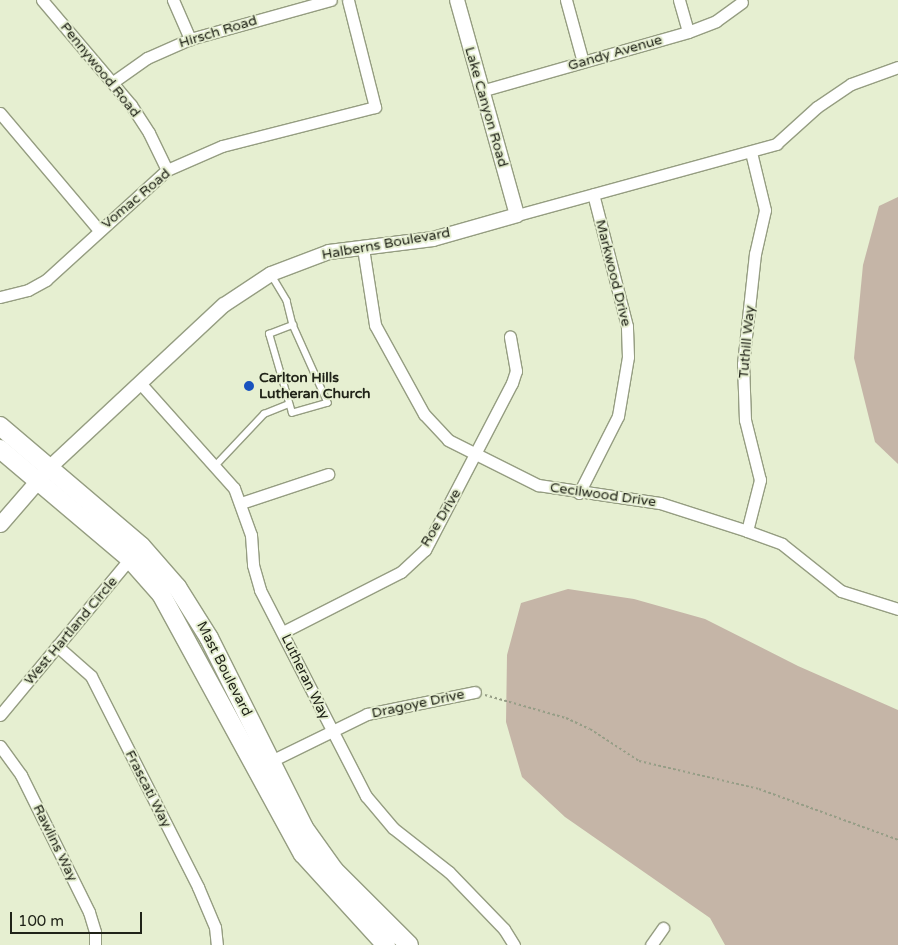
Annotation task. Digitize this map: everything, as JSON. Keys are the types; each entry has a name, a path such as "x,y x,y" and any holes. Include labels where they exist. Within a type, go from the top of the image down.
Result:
{"main road":[{"name":"Mast Boulevard","path":"0,426 43,475 130,559 161,594 181,626 254,770 303,854 392,942"},
{"name":"Mast Boulevard","path":"0,449 43,475 141,546 194,611 304,828 334,870 392,942"},
{"name":"Halberns Boulevard","path":"0,524 43,475"}],"street":[{"name":"Pennywood Road","path":"42,0 113,82 150,133 167,170"},
{"path":"173,0 190,38"},
{"name":"Hirsch Road","path":"113,82 147,58 190,38 331,0"},
{"name":"Vomac Road","path":"2,297 28,290 46,280 167,170 222,146 375,107 348,0"},
{"name":"Lake Canyon Road","path":"458,0 481,91 517,215"},
{"path":"566,0 583,62"},
{"path":"678,0 688,32"},
{"name":"Gandy Avenue","path":"481,91 688,32 716,21 742,2"},
{"name":"Halberns Boulevard","path":"43,475 224,305 271,274 329,252 433,239 776,144 818,107 851,84 898,67"},
{"path":"0,113 99,230"},
{"name":"Tuthill Way","path":"747,531 760,480 745,420 743,364 755,254 764,210 751,152"},
{"name":"Markwood Drive","path":"579,493 618,416 628,357 627,326 593,194"},
{"name":"Cecilwood Drive","path":"363,248 373,318 381,336 435,429 474,454 538,486 660,503 747,531 788,548 841,591 898,609"},
{"path":"0,285 2,297"},
{"name":"Roe Drive","path":"283,632 409,567 425,550 516,371 510,337"},
{"name":"Lutheran Way","path":"140,383 216,465 242,503 251,536 253,565 260,590 361,788 376,810 393,828 449,872 504,929 514,945"},
{"path":"242,503 328,474"},
{"name":"West Hartland Circle","path":"0,715 141,546"},
{"name":"Frascati Way","path":"57,646 91,676 198,887 215,927 217,945"},
{"name":"Dragoye Drive","path":"254,770 367,714 475,692"},
{"name":"Rawlins Way","path":"0,746 21,775 89,912 95,932 95,945"},
{"path":"652,945 663,928"}],"lane":[{"path":"271,274 287,301 293,325 328,403 292,413 269,334 293,325"},
{"path":"216,465 264,414 289,404"}],"path":[{"path":"475,692 566,718 590,729 639,761 759,789 898,840"}],"shaded area":[{"path":"898,197 898,464 875,442 854,358 863,265 879,206"},
{"path":"568,589 634,599 705,619 798,666 898,710 898,945 725,945 710,918 565,817 522,777 506,722 507,655 521,603"}],"place":[{"name":"Carlton Hills Lutheran Church","path":"249,386"}]}
